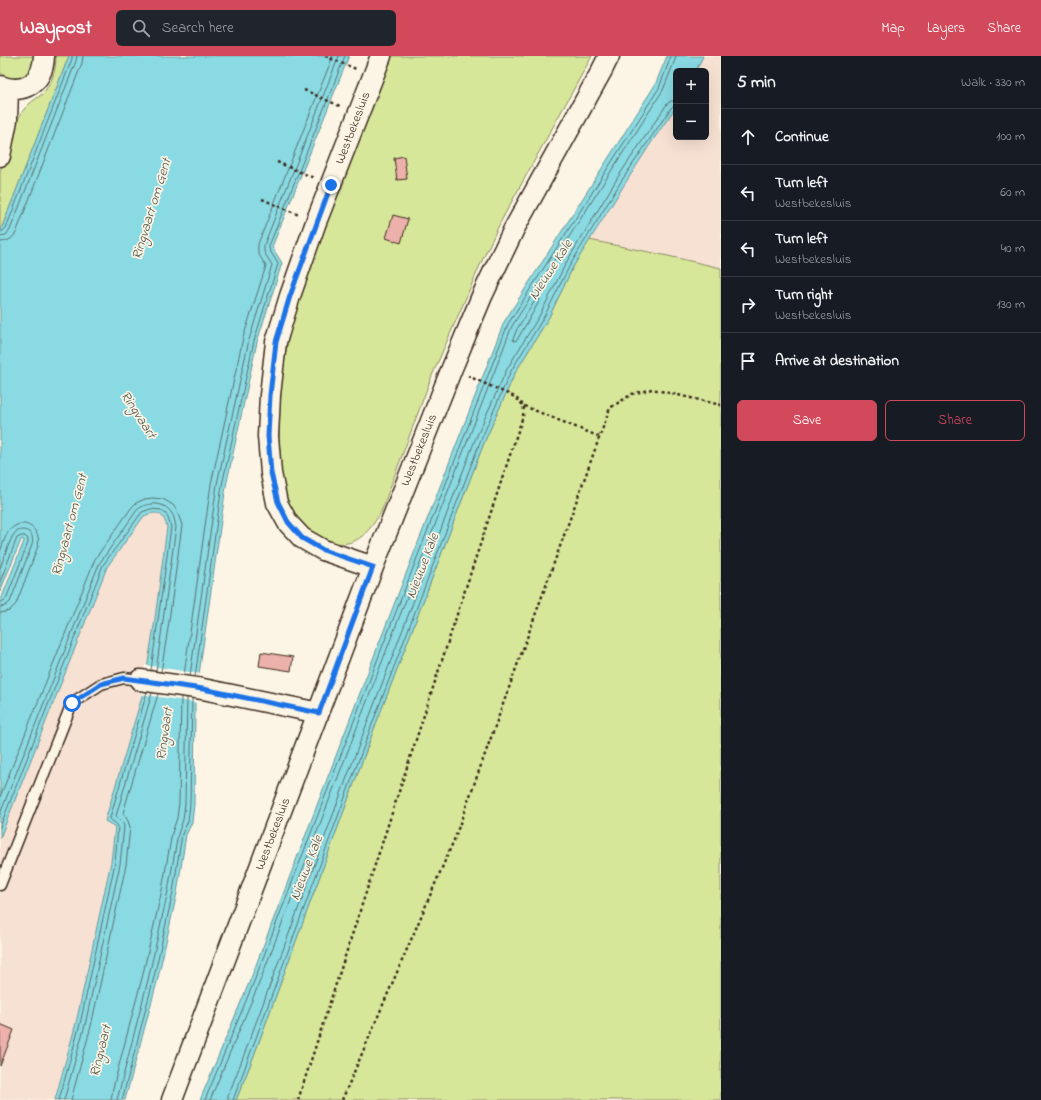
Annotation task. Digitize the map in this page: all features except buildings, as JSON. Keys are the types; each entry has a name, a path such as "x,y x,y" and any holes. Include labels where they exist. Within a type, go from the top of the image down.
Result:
{"street":[{"path":"0,156 7,120 4,87 17,89 22,88 34,81 44,66 44,56"},
{"name":"Westbekesluis","path":"373,567 323,550 302,538 288,522 278,502 271,473 268,436 270,395 276,342 290,296 316,222 381,56"},
{"name":"Westbekesluis","path":"172,1100 373,567 482,296 514,229 609,56"},
{"path":"140,680 203,689 319,713"}],"lane":[{"path":"0,885 72,703 101,684 124,678 140,680"}],"path":[{"path":"325,56 361,71"},
{"path":"304,90 346,108"},
{"path":"277,162 319,180"},
{"path":"262,199 304,217"},
{"path":"475,379 515,397 524,406 600,436"},
{"path":"342,1100 454,840 610,408 632,394 652,389 721,405"},
{"path":"298,1100 466,587 524,416 524,406"}],"shaded area":[{"path":"703,56 721,56 721,268 589,240 673,111 673,140 709,140 709,68 697,68"},
{"path":"151,513 159,514 164,517 167,527 154,626 143,693 105,821 115,827 111,862 76,1023 55,1100 0,1100 0,838 107,567 144,516"}],"green space":[{"path":"0,56 34,56 31,69 28,73 20,77 12,78 0,72"},
{"path":"56,56 69,56 0,232 0,172 4,159 19,117 32,101 45,91 51,82"},
{"path":"391,56 592,56 500,223 481,263 431,378 381,512 368,531 357,540 343,544 321,539 300,525 294,517 288,502 281,467 279,437 282,378 289,335 301,293 315,252"},
{"path":"589,240 721,268 721,1100 236,1100 253,1058 374,729 484,443 515,373 549,317 573,267"}],"water":[{"path":"69,56 349,56 272,247 282,263 257,342 226,486 195,702 194,804 192,822 186,835 177,893 157,982 125,1100 55,1100 76,1023 111,862 115,827 105,821 143,693 154,626 167,527 164,519 159,514 153,513 144,516 107,567 0,838 0,602 24,541 23,539 21,540 0,592 0,232"},
{"name":"Nieuwe Kale","path":"667,56 703,56 697,68 673,68 673,111 651,143 573,267 549,317 515,373 484,443 374,729 253,1058 236,1100 200,1100 251,978 504,322 655,85"}],"pier":[{"path":"145,665 201,674 197,703 140,694"}],"route":[{"path":"72,703 101,684 124,678 203,689 319,713 373,567 323,550 302,538 288,522 278,502 271,473 268,436 270,395 276,342 290,296 316,222 331,185"}],"water label":[{"name":"Ringvaart om Gent","path":"152,209"},
{"name":"Ringvaart","path":"138,415"},
{"name":"Ringvaart om Gent","path":"70,525"},
{"name":"Ringvaart","path":"165,734"},
{"name":"Ringvaart","path":"101,1051"}]}
